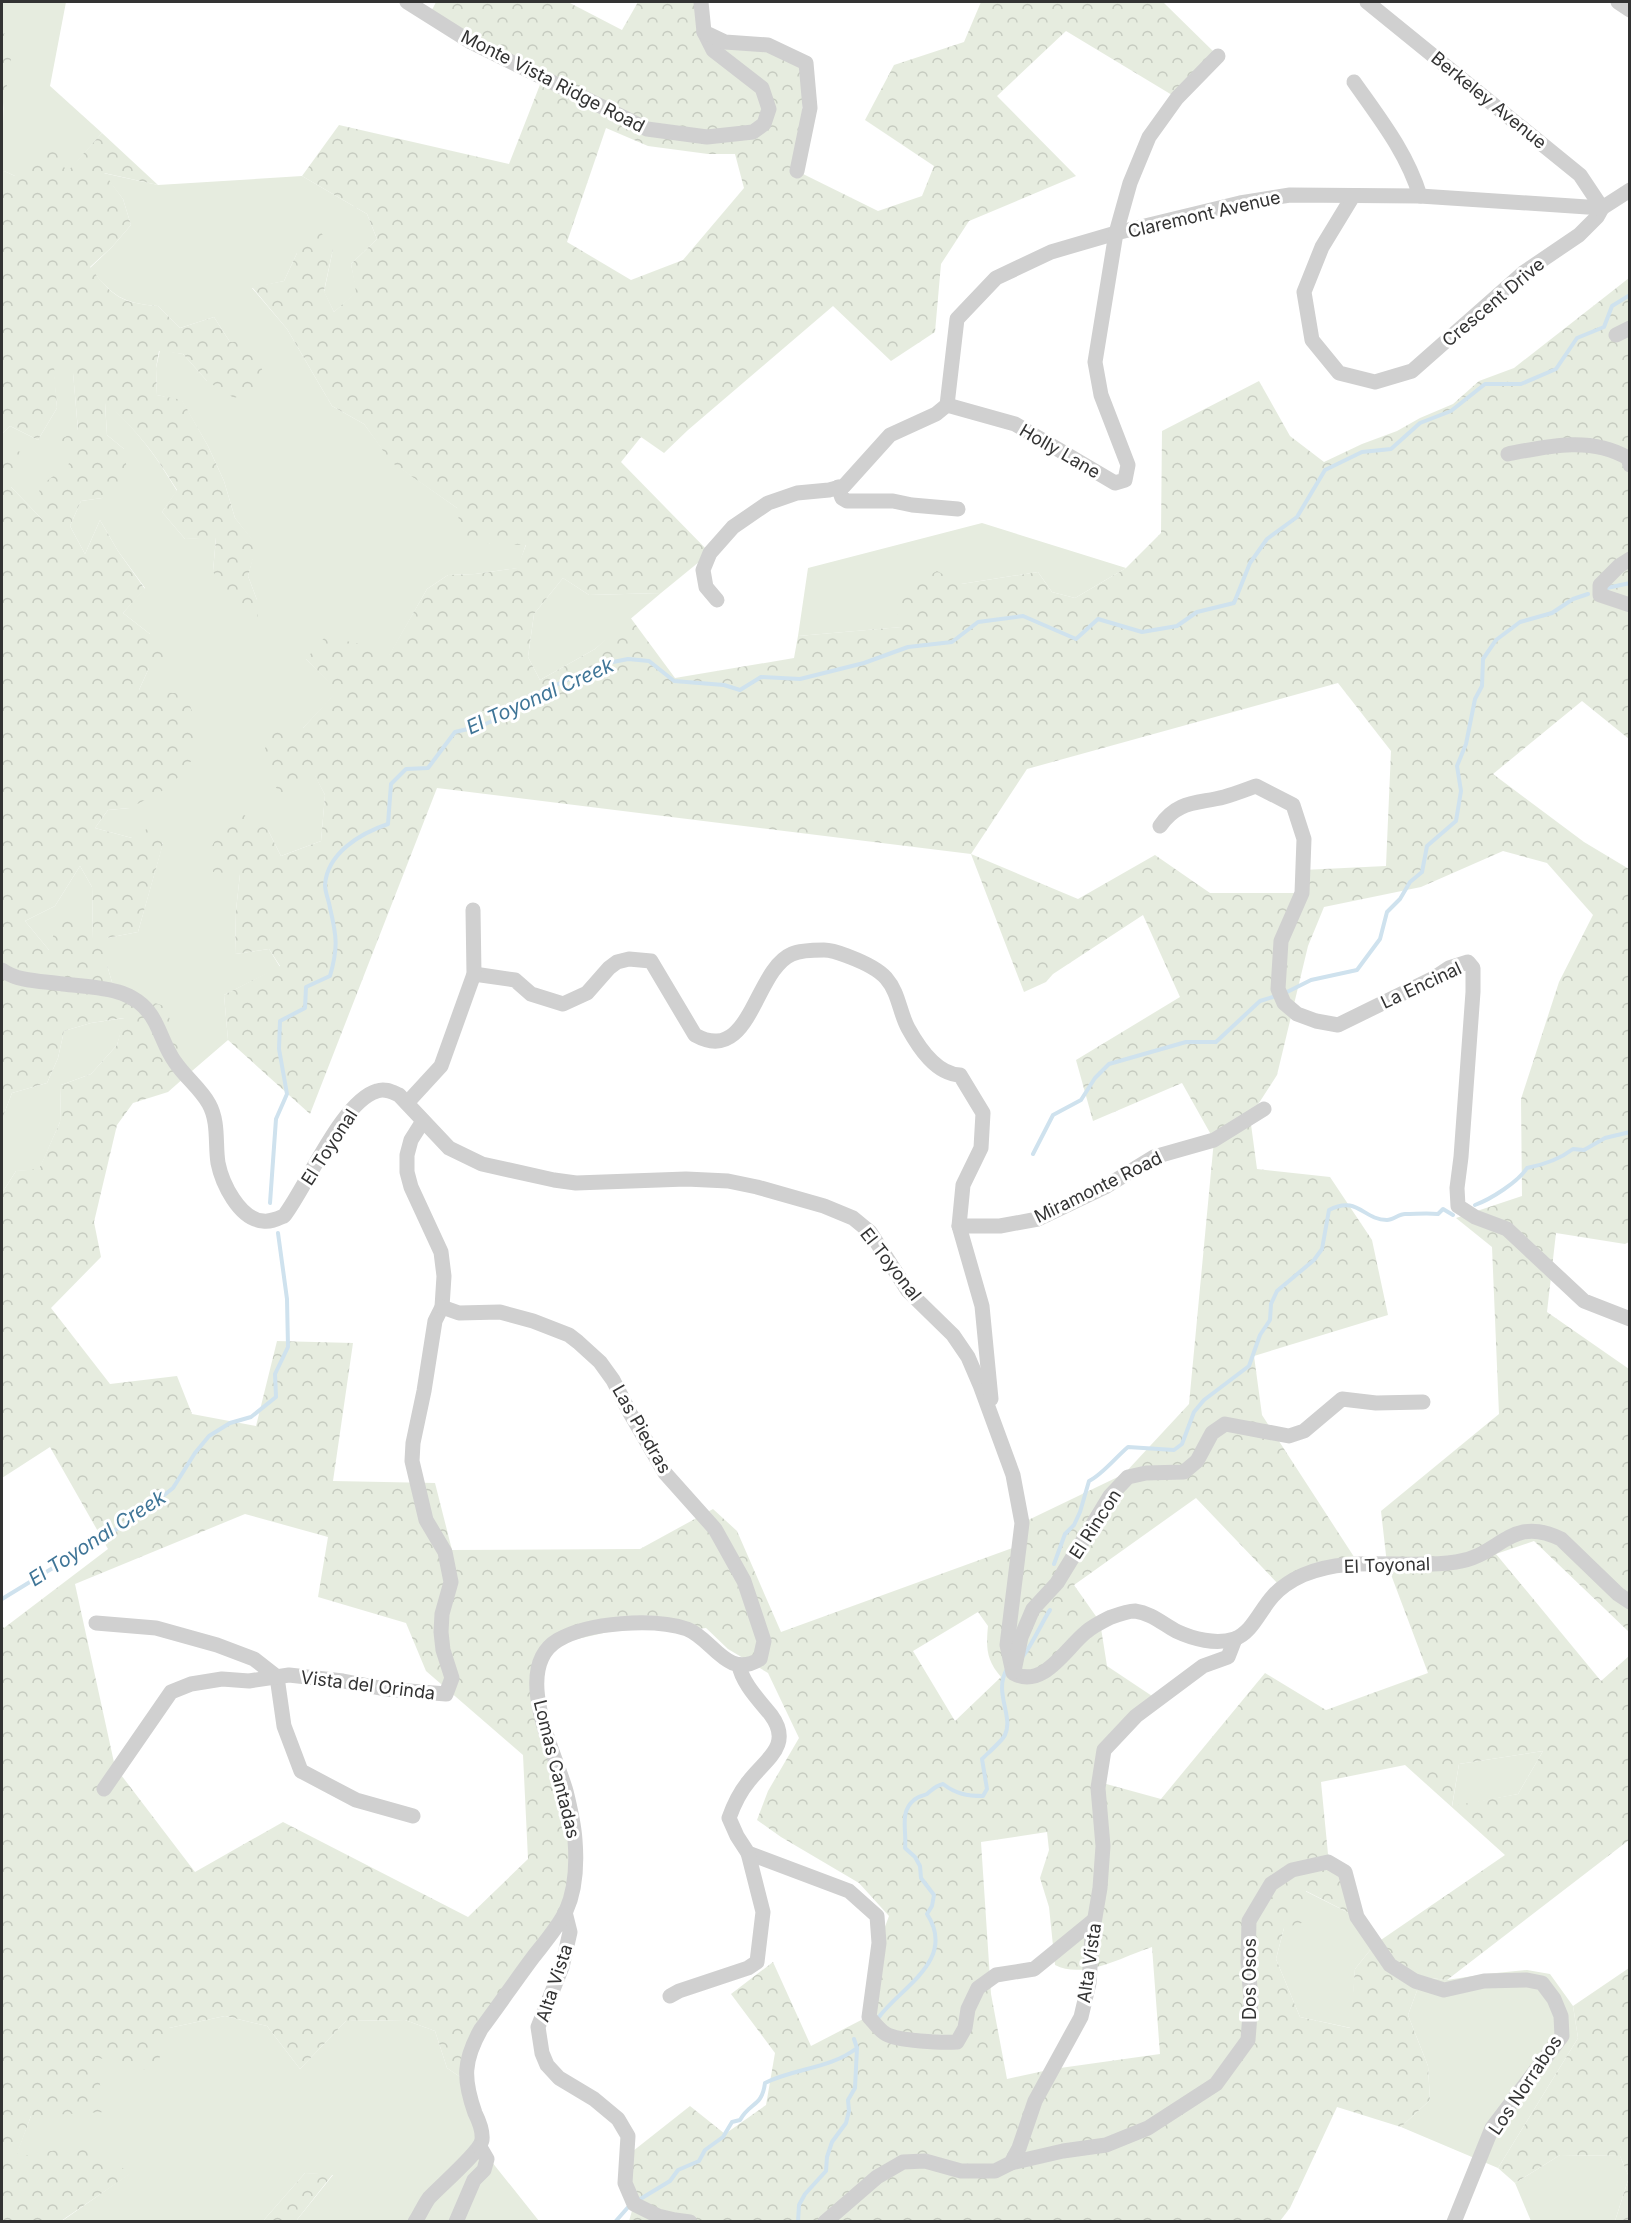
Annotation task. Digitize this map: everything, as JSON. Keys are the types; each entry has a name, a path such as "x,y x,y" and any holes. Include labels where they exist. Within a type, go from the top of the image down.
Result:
{"street":[{"name":"Monte Vista Ridge Road","path":"407,2 469,41 647,129 707,137 753,132 764,124 769,109 762,88 714,50 705,32"},
{"path":"701,2 705,32 725,42 768,45 806,63 810,108 797,171"},
{"name":"Berkeley Avenue","path":"1367,2 1580,175 1602,208"},
{"path":"1618,2 1629,10"},
{"name":"Holly Lane","path":"947,405 1015,424 1115,483 1125,480 1128,465 1101,395 1095,362 1116,233 1130,183 1149,137 1177,98 1218,56"},
{"path":"1354,82 1396,140 1420,196"},
{"path":"1602,208 1629,190"},
{"name":"Claremont Avenue","path":"947,405 957,319 996,278 1051,252 1116,233 1240,203 1290,195 1420,196 1602,208"},
{"name":"Crescent Drive","path":"1353,196 1322,247 1304,291 1312,340 1339,373 1375,382 1412,370 1523,273 1579,235 1597,217 1602,208"},
{"path":"717,600 706,587 703,570 710,554 734,527 768,503 797,493 844,486 890,435 936,414 947,405"},
{"path":"1508,454 1550,446 1595,444 1628,458 1629,465"},
{"path":"838,488 842,498 847,501 893,501 958,509"},
{"path":"1629,559 1600,585 1600,595 1629,605"},
{"name":"La Encinal","path":"1160,825 1167,815 1187,803 1222,797 1256,786 1293,805 1304,839 1302,893 1281,941 1278,989 1284,1003 1297,1014 1316,1021 1338,1024 1449,968 1468,962 1473,968 1473,992 1461,1156 1456,1188 1458,1206 1476,1217 1507,1229 1584,1301 1629,1319"},
{"path":"407,1103 441,1066 474,974 473,910"},
{"path":"474,974 515,980 531,994 563,1004 587,993 617,962 629,959 651,961 695,1035 702,1039 718,1041 731,1036 746,1022 758,994 775,968 792,954 825,950 865,963 881,974 896,994 907,1027 923,1051 944,1070 952,1075 960,1075 983,1113 981,1148 963,1185 959,1226 982,1306 993,1417"},
{"name":"El Toyonal","path":"2,970 26,979 114,989 143,1004 154,1019 173,1061 210,1105 214,1120 218,1164 228,1189 238,1205 250,1217 260,1221 272,1221 284,1216 341,1124 354,1107 378,1090 389,1090 399,1095 449,1148 482,1164 576,1183 686,1179 728,1181 824,1206 853,1218 870,1232 908,1291 953,1335 968,1357 993,1417 1013,1475 1022,1523 1007,1645 1014,1673"},
{"name":"Miramonte Road","path":"959,1226 1000,1226 1038,1219 1105,1187 1154,1157 1214,1140 1264,1109"},
{"name":"Vista del Orinda","path":"104,1789 171,1692 207,1681 222,1679 249,1681 289,1675 343,1681 385,1689 446,1694 452,1678 442,1650 441,1632 442,1614 450,1582 445,1552 426,1520 412,1461 413,1443 435,1321 442,1307 444,1276 441,1252 411,1187 407,1172 407,1155 411,1140 423,1121"},
{"name":"Las Piedras","path":"442,1307 459,1313 500,1312 533,1321 569,1335 600,1362 613,1380 665,1473 715,1529 744,1581 764,1641 760,1659 752,1664 739,1665"},
{"name":"El Rincon","path":"1014,1673 1021,1637 1033,1609 1057,1583 1110,1496 1128,1477 1146,1473 1184,1472 1197,1461 1212,1433 1225,1424 1288,1436 1304,1431 1342,1399 1376,1403 1423,1402"},
{"name":"El Toyonal","path":"1235,1639 1247,1631 1281,1587 1303,1575 1331,1567 1358,1563 1457,1562 1491,1550 1517,1533 1527,1530 1550,1534 1561,1539 1629,1602"},
{"path":"1014,1673 1022,1678 1040,1675 1093,1627 1118,1614 1134,1611 1153,1617 1176,1631 1200,1639 1215,1641 1235,1639"},
{"path":"96,1623 156,1628 217,1645 254,1659 277,1677 284,1726 301,1771 356,1800 413,1816"},
{"name":"Lomas Cantadas","path":"456,2222 474,2180 484,2170 487,2159 480,2147 482,2131 468,2093 467,2058 481,2029 566,1912 574,1887 577,1860 575,1837 566,1793 546,1734 539,1702 538,1669 542,1656 550,1645 578,1632 614,1625 667,1624 689,1630 702,1638 729,1662 739,1665"},
{"name":"Alta Vista","path":"1011,2163 1019,2148 1035,2102 1081,2017 1089,1983 1103,1846 1098,1788 1104,1750 1136,1716 1203,1666 1228,1657 1235,1639"},
{"path":"670,1996 748,1968 757,1962 761,1941 762,1912 748,1853 729,1818 736,1799 776,1752 780,1735 774,1720 740,1674 739,1665"},
{"path":"748,1853 849,1891 877,1916 879,1943 869,2016 884,2034 893,2037 942,2043 957,2042 965,2028 968,2009 978,1988 996,1975 1034,1969 1094,1920"},
{"name":"Dos Osos","path":"1011,2163 1063,2151 1106,2145 1148,2128 1216,2084 1248,2040 1251,2001 1248,1962 1249,1921 1271,1884 1292,1870 1328,1862 1345,1872 1357,1917 1390,1965 1415,1981 1444,1990 1484,1981 1527,1980 1542,1983"},
{"name":"Alta Vista","path":"566,1912 570,1932 562,1967 538,2027 542,2054 547,2065 559,2078 602,2104 618,2120 628,2136 625,2183 634,2204 658,2216 690,2222"},
{"name":"Los Norrabos","path":"1454,2222 1492,2128 1562,2036 1561,2016 1554,1998 1542,1983"},
{"path":"415,2222 428,2199 480,2147"},
{"path":"825,2222 877,2177 903,2162 926,2161 961,2171 995,2171 1011,2163"}],"green space":[{"path":"2,2 66,2 50,86 102,133 67,173 15,176 2,170 5,33 2,34"},
{"path":"436,2 568,2 622,30 638,2 701,2 705,32 768,45 806,63 797,171 878,211 922,196 934,166 865,120 894,65 964,42 981,2 1163,2 1218,56 1177,98 1066,31 997,96 1076,176 969,221 941,264 935,332 891,361 833,306 664,453 641,437 621,462 710,553 661,593 589,595 563,578 534,614 528,657 540,680 595,649 630,617 675,678 794,658 798,636 901,627 893,595 937,571 961,584 1038,572 1052,592 1075,598 1126,568 1161,533 1162,431 1259,381 1290,436 1324,462 1453,404 1479,381 1514,368 1629,278 1629,739 1582,701 1493,774 1584,842 1629,869 1629,1242 1625,1244 1556,1233 1547,1312 1629,1369 1629,1632 1534,1541 1496,1554 1601,1681 1629,1656 1629,1840 1447,1980 1422,1977 1408,2015 1428,2066 1430,2100 1401,2127 1337,2107 1290,2208 1280,2221 629,2221 634,2204 628,2155 690,2106 725,2134 766,2105 775,2053 731,1994 773,1962 811,2046 869,2016 879,1943 889,1916 859,1883 781,1837 757,1820 768,1791 799,1738 768,1673 728,1649 706,1628 689,1630 643,1624 551,1645 537,1689 566,1793 574,1887 481,2029 466,2081 447,2068 435,2031 405,2020 346,2021 300,2069 267,2026 225,2016 169,2028 155,2072 95,2057 105,2112 31,2116 16,2157 92,2144 130,2174 61,2221 2,2221 2,1626 4,1628 108,1549 50,1447 2,1478 2,1193 16,1171 39,1169 60,1122 61,1085 91,1074 117,1045 124,1018 91,1023 64,1031 58,1058 47,1083 12,1093 2,1119 2,447 21,452 11,487 42,519 39,487 69,464 61,439 78,430 73,373 54,366 57,408 38,440 10,426 2,434 2,170 15,176 50,142 67,172 102,133 158,185 104,173 123,199 131,225 90,267 119,297 135,303 158,306 180,328 214,317 230,342 250,341 269,386 234,398 207,381 183,354 159,351 156,368 157,395 182,400 208,446 224,481 235,518 257,545 248,576 257,600 258,621 227,606 213,571 216,538 185,539 162,512 177,490 145,444 105,403 107,435 124,449 128,478 102,498 81,501 70,526 85,554 100,520 118,551 145,589 123,613 150,634 170,661 149,668 139,690 186,694 198,729 192,760 171,786 130,808 108,810 95,828 132,838 150,827 163,844 138,932 107,938 107,965 114,989 164,1006 177,1035 185,1077 168,1092 133,1103 117,1125 94,1222 101,1257 51,1308 110,1384 177,1376 192,1414 256,1426 277,1341 353,1343 333,1481 435,1483 452,1550 640,1549 713,1509 737,1531 781,1632 1018,1546 1022,1523 1124,1474 1189,1404 1214,1140 1182,1083 1093,1121 1076,1060 1180,997 1143,915 1053,974 1046,982 1024,992 971,854 437,788 310,1114 228,1040 224,995 280,966 269,949 235,954 240,874 213,872 212,846 233,808 268,830 281,856 321,841 325,795 315,776 281,795 262,766 269,727 303,728 337,691 306,659 325,637 377,647 389,655 427,589 448,575 517,568 526,545 490,544 461,534 457,508 391,462 364,424 332,406 287,329 252,287 284,281 297,253 317,227 333,249 324,291 334,312 356,292 351,264 377,239 367,214 302,176 339,125 509,164 543,77 429,16","holes":["606,128 648,146 708,154 735,154 744,188 683,260 631,280 567,242","1338,683 1391,751 1386,866 1303,870 1301,893 1210,893 1155,855 1078,899 971,854 1027,769","1503,851 1547,863 1593,915 1559,982 1521,1099 1522,1196 1456,1218 1492,1247 1499,1414 1381,1511 1387,1564 1428,1673 1326,1710 1265,1673 1161,1799 1099,1782 1104,1750 1158,1700 1107,1666 1100,1622 1074,1585 1196,1498 1281,1587 1358,1563 1262,1415 1254,1356 1388,1315 1372,1240 1330,1177 1257,1169 1250,1117 1277,1075 1308,946 1324,907 1421,887","80,866 92,887 93,939 74,918 57,923 49,950 25,921 55,906","245,1514 328,1537 318,1597 406,1623 426,1671 523,1755 528,1859 468,1917 283,1822 195,1872 115,1767 75,1584","978,1612 988,1626 988,1653 992,1665 1001,1677 955,1721 913,1651","1543,1751 1518,1794 1452,1806 1459,1764","1405,1765 1505,1855 1375,1944 1355,1969 1350,2028 1300,2017 1276,1959 1284,1928 1305,1922 1306,1891 1357,1917 1345,1872 1328,1854 1321,1782","1047,1832 1049,1850 1040,1878 1049,1907 1055,1965 1066,1969 1091,1968 1117,1961 1152,1947 1160,2054 1053,2069 1007,2079 991,1994 981,1842"]},
{"path":"5,33 11,60 2,115 2,34"},
{"path":"103,173 158,185 302,176 367,214 377,239 351,264 357,292 334,312 324,292 333,249 297,253 284,281 252,288 287,329 332,406 364,424 392,462 457,508 490,544 526,544 518,568 448,575 427,589 389,656 306,659 338,691 303,728 315,775 325,795 321,841 281,856 268,830 240,874 235,954 269,949 280,967 224,995 228,1040 185,1077 126,994 114,989 107,965 107,938 138,932 163,843 95,828 108,810 130,808 139,690 149,668 150,634 123,613 145,588 118,551 100,520 85,554 70,526 81,501 102,498 124,449 107,435 105,402 145,444 177,491 162,512 185,539 216,537 213,571 257,600 248,576 256,545 235,518 224,481 208,446 182,401 157,395 156,368 160,350 183,354 207,381 230,342 214,317 180,328 158,306 135,303 112,292 90,268 131,225 123,199"},
{"path":"53,365 73,372 78,431 70,463 43,520 11,487 2,447 2,434 10,426 38,440 57,408"},
{"path":"982,523 1126,568 1075,598 1052,592 1038,572 961,584 902,627 798,636 808,568"},
{"path":"563,578 589,595 661,593 595,649 540,680 528,657 534,614"},
{"path":"80,866 92,887 93,940 49,950 25,921 55,906"},
{"path":"125,1018 117,1045 91,1074 61,1085 60,1122 39,1170 16,1171 2,1193 2,1119 12,1093 47,1083 58,1058 64,1031 91,1023"},
{"path":"1543,1751 1518,1794 1452,1807 1459,1764"},
{"path":"1305,1891 1357,1917 1375,1944 1355,1969 1351,2028 1300,2017 1276,1959 1284,1928"},
{"path":"1629,1968 1629,2177 1620,2156 1560,2155 1515,2183 1498,2168 1578,2038 1573,2006"},
{"path":"1527,1970 1550,1974 1573,2006 1578,2038 1498,2168 1401,2127 1430,2100 1428,2066 1408,2015 1422,1977 1447,1980"},
{"path":"225,2016 267,2026 300,2069 346,2021 405,2020 435,2031 447,2068 466,2081 480,2147 539,2221 296,2221 333,2175 305,2173 263,2221 62,2221 129,2174 15,2158 31,2116 94,2057 169,2028"},
{"path":"1560,2155 1620,2156 1629,2177 1615,2221 1531,2221 1515,2183"},
{"path":"305,2173 333,2174 296,2221 263,2221"},
{"path":"1629,2177 1629,2221 1615,2221"}],"waterway":[{"name":"El Toyonal Creek","path":"270,1203 276,1119 287,1094 279,1049 280,1021 305,1008 306,987 330,976 334,958 335,935 325,888 327,874 332,863 347,846 367,833 388,824 391,784 406,769 428,768 455,732 481,726 501,717 518,702 603,664 628,659 649,661 674,681 724,685 740,690 761,677 800,679 864,663 908,647 952,642 978,622 1023,616 1076,639 1098,619 1142,632 1177,626 1197,612 1234,603 1250,563 1267,539 1297,517 1325,470 1362,452 1391,449 1420,423 1451,411 1485,384 1521,384 1556,369 1577,338 1604,327 1612,306 1630,295"},
{"path":"1607,588 1630,583"},
{"path":"1283,994 1311,980 1357,970 1380,939 1387,912 1400,899 1410,882 1422,872 1427,846 1456,821 1461,791 1457,766 1466,744 1475,699 1482,686 1483,659 1496,640 1520,622 1552,613 1573,599 1588,594"},
{"path":"1033,1154 1053,1115 1081,1100 1095,1078 1109,1064 1186,1042 1216,1042 1260,1001 1276,996"},
{"name":"El Toyonal Creek","path":"1475,1205 1504,1190 1527,1168 1551,1161 1573,1149 1584,1150 1605,1138 1630,1132"},
{"name":"El Toyonal Creek","path":"1054,1564 1065,1534 1074,1525 1080,1512 1089,1481 1128,1447 1174,1450 1182,1444 1194,1412 1204,1400 1249,1366 1260,1335 1270,1320 1271,1304 1277,1291 1314,1260 1322,1249 1329,1210 1347,1205 1379,1219 1387,1220 1403,1214 1438,1214 1443,1209 1453,1215"},
{"name":"El Toyonal Creek","path":"2,1599 138,1516 173,1488 195,1453 209,1436 230,1423 251,1417 276,1397 275,1374 288,1347 287,1299 278,1233"},
{"name":"El Toyonal Creek","path":"1022,1657 1050,1610"},
{"name":"El Toyonal Creek","path":"879,2017 922,1972 931,1959 935,1945 934,1930 927,1914 932,1906 934,1895 921,1878 920,1866 915,1857 905,1848 907,1810 916,1799 943,1784 962,1794 983,1796 987,1789 982,1759 1003,1738 1007,1728 1002,1686 1007,1669"},
{"name":"El Toyonal Creek","path":"637,2201 670,2181 678,2170 699,2161 705,2150 723,2137 732,2122 740,2120 758,2101 765,2083 847,2055 857,2048 854,2039"},
{"name":"El Toyonal Creek","path":"798,2222 799,2205 805,2194 826,2171 827,2157 832,2142 846,2123 849,2111 848,2100 855,2088 857,2048"},
{"name":"El Toyonal Creek","path":"615,2222 630,2205"}]}
